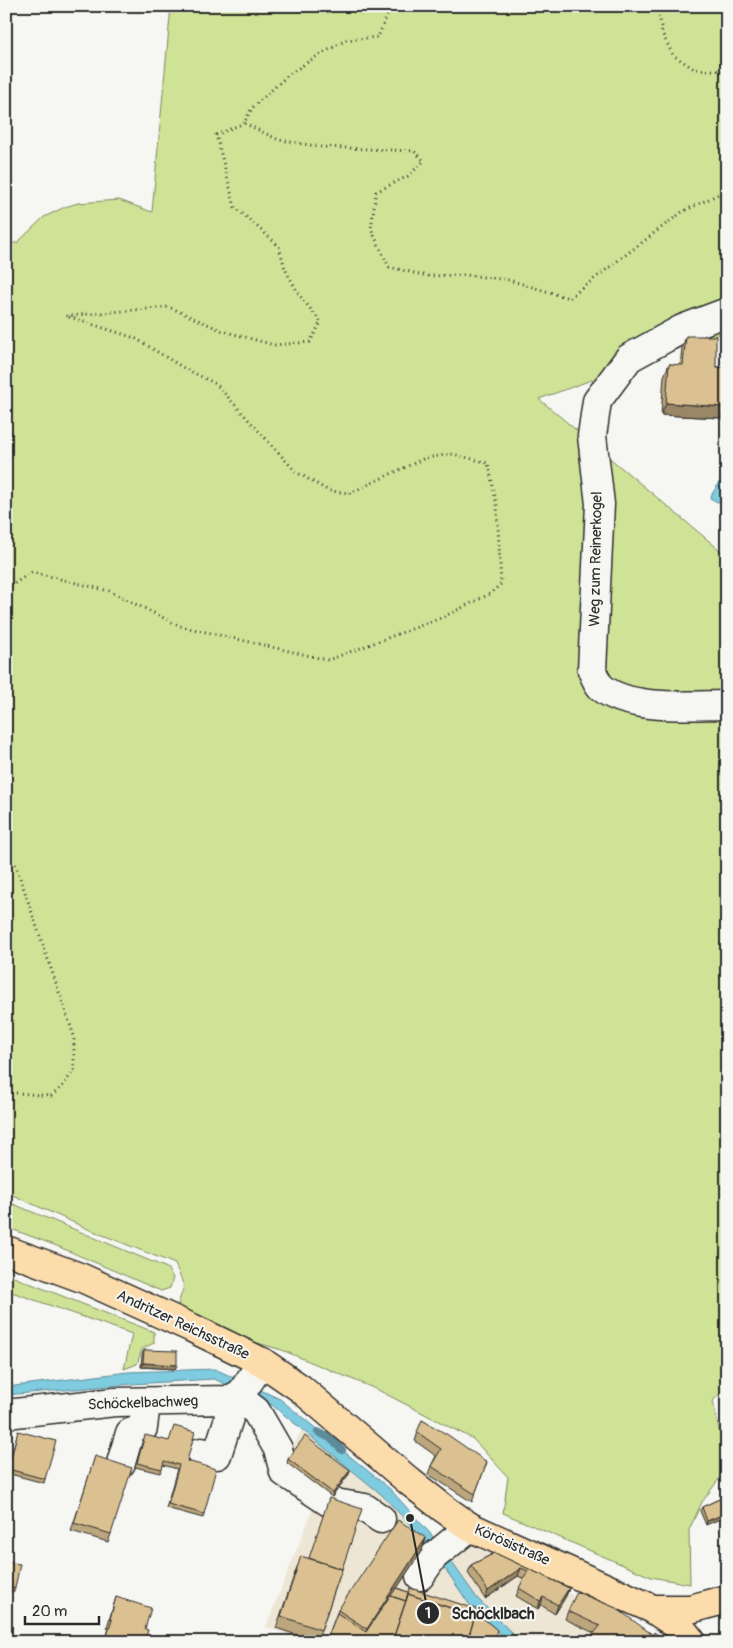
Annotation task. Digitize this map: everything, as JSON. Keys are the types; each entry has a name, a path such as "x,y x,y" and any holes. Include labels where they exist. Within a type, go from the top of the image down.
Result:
{"main road":[{"name":"Andritzer Reichsstraße","path":"6,1250 82,1278 192,1328 243,1386 300,1388 346,1426"},
{"name":"Körösistraße","path":"346,1426 443,1508 460,1536 653,1609 680,1627 692,1642"},
{"path":"653,1609 690,1609 727,1599"}],"street":[{"name":"Weg zum Reinerkogel","path":"727,312 682,329 629,358 598,401 592,436 600,504 592,670 600,687 622,699 660,706 727,705"},
{"name":"Schöckelbachweg","path":"6,1414 115,1402 146,1402 243,1386"},
{"path":"201,1452 217,1455 229,1418 243,1386"},
{"path":"243,1386 278,1450 284,1472 329,1502 365,1508 381,1520"},
{"path":"121,1463 130,1433 143,1428 146,1402"},
{"path":"420,1576 433,1557 460,1536"}],"path":[{"path":"6,589 32,572 109,591 180,626 328,660 441,618 490,594 501,584 497,506 488,463 453,454 425,458 350,493 329,491 296,472 216,384 182,367 136,338 66,316 169,307 223,331 274,345 310,342 321,322 300,296 285,269 279,246 234,206 216,135 244,123 252,108 288,75 308,62 346,40 378,37 391,6"},
{"path":"658,6 662,33 673,55 694,69 727,71"},
{"path":"244,123 279,140 322,147 414,151 424,162 408,176 376,192 371,230 389,267 427,276 466,275 509,280 569,298 682,212 727,190"},
{"path":"6,1092 51,1096 62,1087 74,1070 74,1036 15,863"}],"shaded area":[{"path":"304,1425 386,1494 444,1557 471,1544 586,1602 658,1642 307,1642 266,1627 316,1501 283,1467"}],"green space":[{"path":"171,6 727,6 727,331 539,399 727,556 727,1386 713,1401 727,1468 702,1502 689,1530 690,1584 651,1577 503,1513 508,1477 473,1439 378,1390 282,1350 173,1319 184,1286 175,1264 88,1229 6,1192 6,243 17,243 44,217 78,203 119,200 152,212"},
{"path":"6,1201 167,1268 173,1278 170,1288 161,1291 57,1246 6,1227"},
{"path":"6,1274 154,1332 154,1343 142,1349 137,1364 124,1369 132,1334 6,1290"}],"water":[{"path":"719,482 727,486 727,507 710,498"},
{"path":"215,1369 280,1399 390,1489 436,1540 477,1598 521,1642 508,1642 469,1604 429,1545 382,1495 272,1405 214,1379 6,1395 6,1387 128,1372"}],"building":[{"path":"686,336 716,336 716,367 727,368 727,408 666,403 669,364 683,365"},
{"path":"144,1350 177,1351 177,1365 143,1363"},
{"path":"422,1420 448,1435 487,1462 475,1494 431,1466 441,1449 417,1432"},
{"path":"174,1426 195,1432 187,1461 216,1469 204,1514 168,1504 179,1465 164,1461 162,1469 137,1463 145,1435 169,1441"},
{"path":"18,1431 56,1441 45,1479 8,1469"},
{"path":"305,1436 350,1470 333,1493 288,1459"},
{"path":"95,1456 132,1468 111,1534 74,1523"},
{"path":"726,1496 727,1513 707,1521 702,1507"},
{"path":"329,1498 362,1509 342,1569 309,1558"},
{"path":"398,1520 426,1538 367,1629 338,1610"},
{"path":"495,1553 569,1588 558,1605 543,1597 540,1601 519,1588 528,1571 521,1568 488,1591 471,1565"},
{"path":"301,1556 342,1569 321,1630 281,1616"},
{"path":"6,1562 20,1564 15,1588 6,1586"},
{"path":"396,1588 408,1592 406,1601 391,1596"},
{"path":"410,1588 476,1609 476,1612 497,1630 493,1642 467,1642 475,1616 408,1594"},
{"path":"577,1592 616,1608 653,1635 654,1632 668,1642 587,1642 600,1626 568,1611"},
{"path":"408,1594 475,1616 467,1642 392,1642"},
{"path":"390,1596 406,1601 392,1642 326,1642 337,1613 366,1632"},
{"path":"116,1597 151,1608 145,1629 148,1630 144,1642 105,1642 112,1620 110,1619"}],"waterway":[{"path":"318,1432 330,1438 342,1450"}],"place":[{"name":"Schöcklbach","path":"410,1518"}]}
